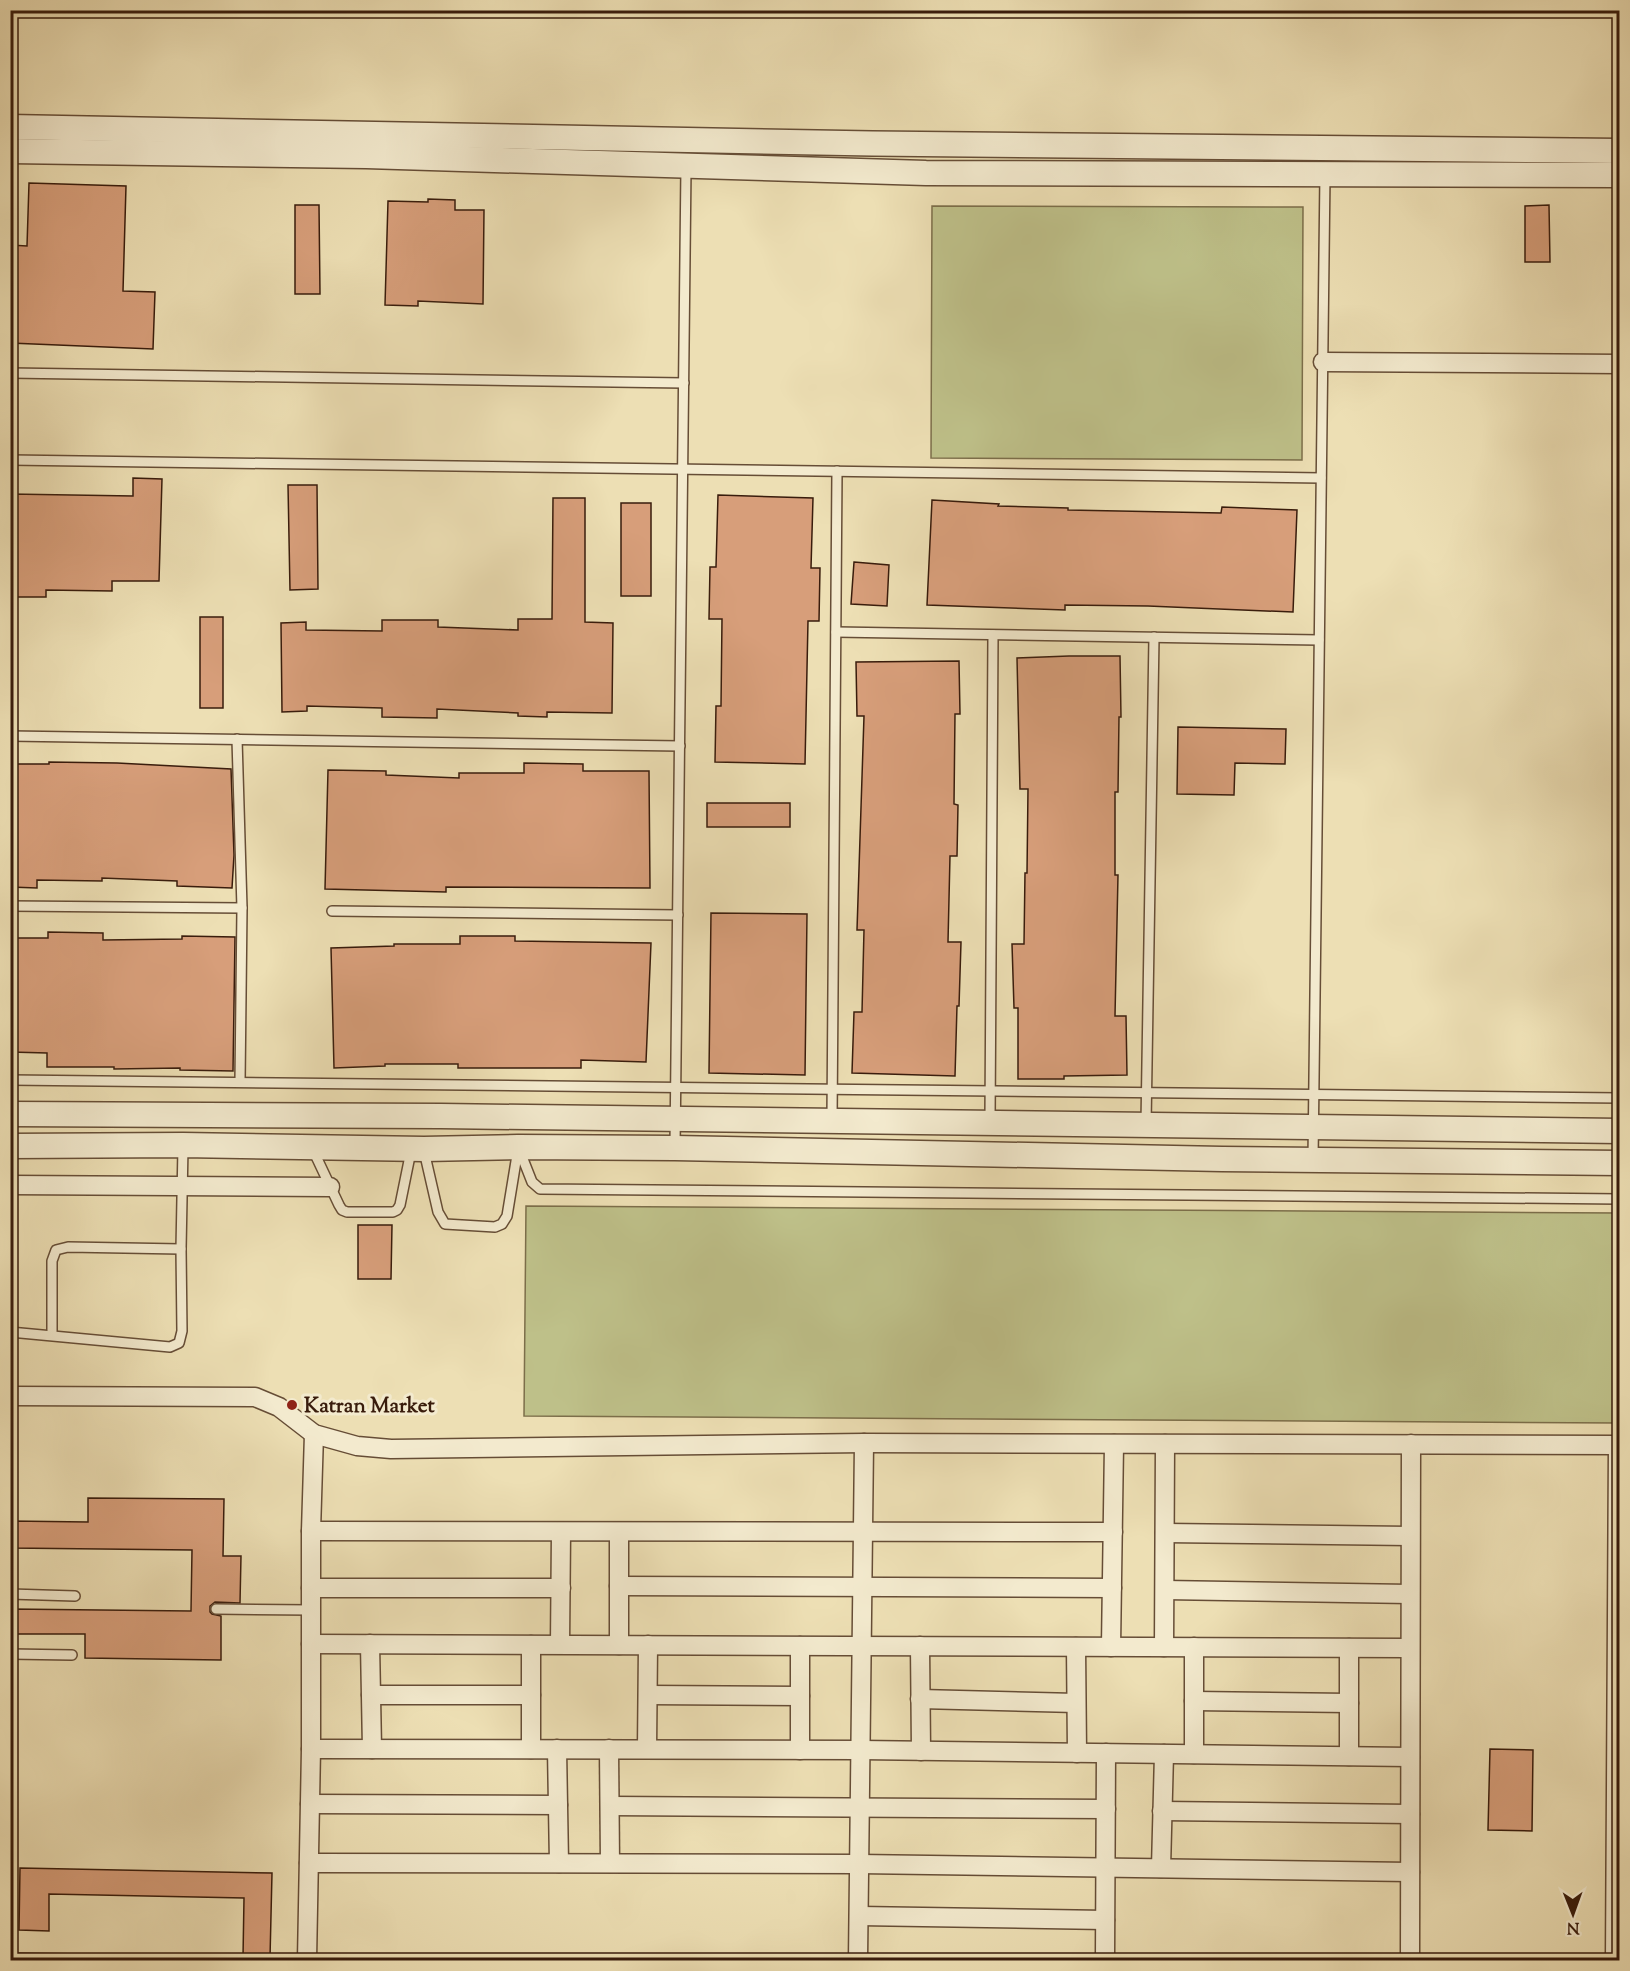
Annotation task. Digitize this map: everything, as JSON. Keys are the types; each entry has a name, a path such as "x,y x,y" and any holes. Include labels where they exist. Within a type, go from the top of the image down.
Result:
{"street":[{"path":"10,127 368,136 686,153"},
{"path":"10,151 354,156 686,153 1325,161 1620,175"},
{"path":"1325,161 1620,151"},
{"path":"1323,362 1620,364"},
{"path":"10,1114 441,1116 1620,1131"},
{"path":"10,1146 675,1148 1313,1160 1620,1163"},
{"path":"10,1185 330,1187"},
{"path":"10,1396 255,1397 279,1407 314,1434 357,1446 390,1449 864,1443 1619,1445 1618,1807 1615,1960"},
{"path":"307,1960 314,1434"},
{"path":"858,1960 864,1443"},
{"path":"1112,1647 1114,1443"},
{"path":"1164,1647 1165,1444"},
{"path":"1410,1960 1411,1444"},
{"path":"311,1532 1113,1532"},
{"path":"560,1644 561,1532"},
{"path":"619,1532 619,1645"},
{"path":"1165,1533 1410,1536"},
{"path":"619,1586 1112,1588"},
{"path":"311,1588 561,1588"},
{"path":"1165,1590 1410,1593"},
{"path":"311,1644 1409,1648"},
{"path":"370,1644 372,1749"},
{"path":"531,1645 531,1749"},
{"path":"647,1749 648,1645"},
{"path":"800,1646 800,1750"},
{"path":"920,1646 921,1751"},
{"path":"1076,1647 1077,1752"},
{"path":"1194,1647 1194,1754"},
{"path":"1349,1648 1349,1756"},
{"path":"371,1695 531,1695"},
{"path":"648,1695 800,1696"},
{"path":"920,1699 1076,1703"},
{"path":"1194,1701 1349,1703"},
{"path":"311,1749 861,1750 1410,1757"},
{"path":"557,1749 559,1863"},
{"path":"609,1749 610,1863"},
{"path":"1105,1960 1106,1753"},
{"path":"1161,1868 1164,1754"},
{"path":"310,1804 558,1805"},
{"path":"610,1806 1106,1809"},
{"path":"1162,1811 1410,1814"},
{"path":"309,1863 860,1864 1410,1872"},
{"path":"859,1917 1105,1920"}],"lane":[{"path":"675,1148 686,153"},
{"path":"1313,1160 1325,161"},
{"path":"10,373 684,383"},
{"path":"10,460 1321,478"},
{"path":"832,1121 837,471"},
{"path":"836,632 1319,640"},
{"path":"990,1123 993,634"},
{"path":"1146,1126 1154,637"},
{"path":"10,736 680,746"},
{"path":"237,739 242,908 240,1082"},
{"path":"10,906 242,908"},
{"path":"332,911 678,915"},
{"path":"10,1080 1620,1098"},
{"path":"10,1332 170,1347 179,1343 182,1331 183,1145"},
{"path":"312,1147 342,1210 347,1212 393,1212 398,1210 418,1148"},
{"path":"418,1148 438,1212 445,1224 495,1227 501,1224 507,1216 518,1147"},
{"path":"518,1147 532,1182 540,1189 1620,1199"},
{"path":"52,1335 52,1261 56,1250 68,1247 181,1249"},
{"path":"10,1594 75,1596"},
{"path":"216,1609 311,1610"},
{"path":"10,1654 72,1655"},
{"path":"10,1958 126,1960"}],"green space":[{"path":"932,206 1303,207 1302,460 931,458"},
{"path":"526,1206 1619,1213 1619,1423 524,1416"}],"building":[{"path":"29,183 126,186 123,291 155,292 153,349 10,343 10,245 27,246"},
{"path":"428,199 455,200 455,210 484,210 483,304 418,301 418,306 385,305 388,201 428,202"},
{"path":"295,205 319,205 320,294 295,294"},
{"path":"1549,205 1550,262 1525,262 1525,206"},
{"path":"133,478 162,479 159,581 112,581 112,591 46,590 46,597 10,597 10,494 133,496"},
{"path":"288,485 317,485 318,589 290,590"},
{"path":"718,495 813,498 811,568 820,568 819,621 808,621 805,764 715,762 716,706 721,706 722,619 709,619 710,567 716,567"},
{"path":"553,498 585,498 585,622 613,623 612,713 547,712 547,717 518,716 518,713 437,709 437,718 382,717 382,708 307,706 307,711 282,712 281,623 306,622 306,630 382,631 382,620 438,620 438,627 518,630 518,619 552,619"},
{"path":"932,500 999,504 998,506 1068,508 1068,510 1221,513 1222,507 1297,510 1293,612 1148,606 1065,605 1065,610 927,605"},
{"path":"621,503 651,503 651,596 621,596"},
{"path":"854,562 889,565 887,606 851,604"},
{"path":"200,617 223,617 223,708 200,708"},
{"path":"1120,656 1121,717 1119,717 1118,792 1115,792 1115,875 1118,875 1115,1016 1126,1016 1127,1075 1018,1079 1018,1008 1014,1008 1012,944 1024,944 1028,789 1020,789 1017,658"},
{"path":"959,661 960,714 955,714 954,804 958,805 957,856 950,856 948,942 961,942 955,1076 852,1073 854,1012 862,1012 864,930 857,930 864,716 857,716 856,662"},
{"path":"1178,727 1286,729 1285,764 1235,763 1234,795 1177,794"},
{"path":"49,762 231,769 234,855 232,888 177,886 177,881 102,878 102,881 37,880 37,888 10,887 10,764 49,764"},
{"path":"524,763 583,764 583,771 649,771 650,888 446,887 446,892 325,889 328,770 386,771 386,775 459,778 459,773 524,773"},
{"path":"707,803 790,803 790,827 707,827"},
{"path":"711,913 807,914 805,1075 709,1073"},
{"path":"48,932 103,933 103,940 182,939 182,936 235,937 233,1071 180,1070 180,1068 47,1067 47,1053 10,1052 10,938 48,938"},
{"path":"460,936 515,936 515,941 651,943 646,1062 581,1060 581,1068 458,1068 458,1064 385,1064 385,1066 334,1068 331,948 394,946 394,944 460,944"},
{"path":"358,1225 392,1225 391,1279 358,1279"},
{"path":"88,1498 224,1499 223,1556 241,1556 240,1603 215,1602 210,1606 212,1614 221,1616 221,1660 85,1658 85,1634 10,1634 10,1609 191,1611 192,1550 10,1548 10,1521 88,1522"},
{"path":"1490,1749 1533,1750 1532,1831 1488,1830"},
{"path":"20,1868 272,1873 270,1958 243,1957 244,1898 49,1894 49,1931 19,1930"}],"place":[{"name":"Katran Market","path":"292,1405"}]}
